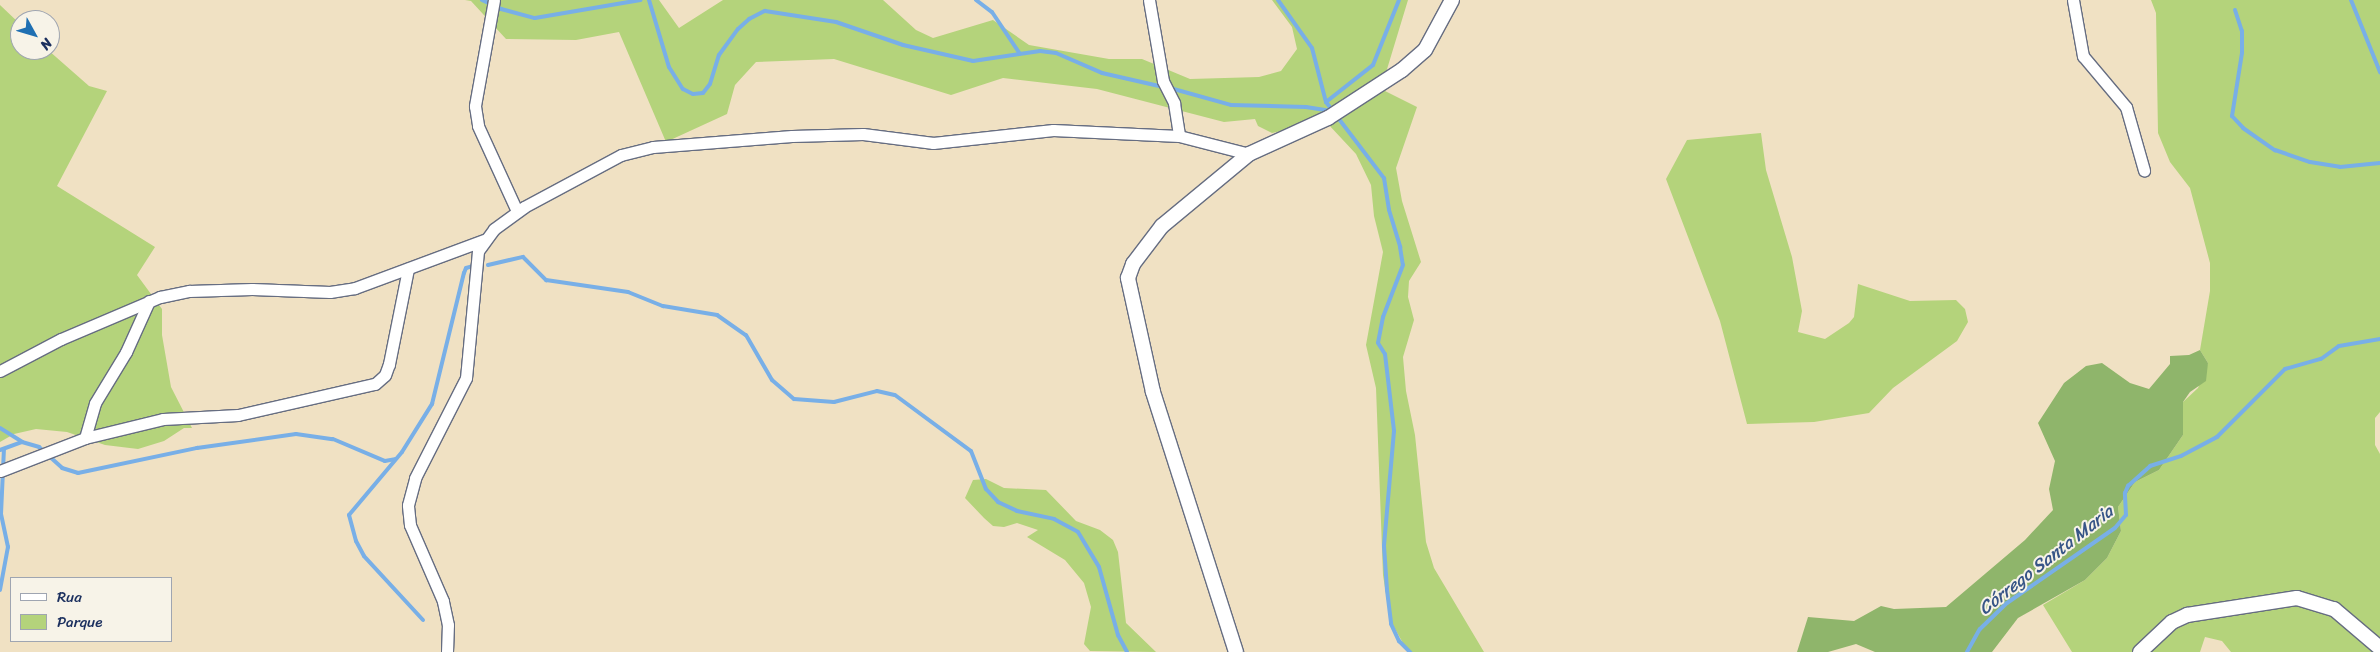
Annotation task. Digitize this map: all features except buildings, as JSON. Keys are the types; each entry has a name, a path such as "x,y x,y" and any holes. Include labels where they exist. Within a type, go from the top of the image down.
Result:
{"street":[{"path":"494,0 475,106 478,126 517,211"},
{"path":"1149,0 1163,80 1174,103 1180,136"},
{"path":"1236,652 1153,392 1128,278 1133,264 1162,226 1249,154 1328,118 1388,81 1425,50 1452,0"},
{"path":"2073,0 2083,56 2126,107 2144,170"},
{"path":"0,371 61,339 149,301 189,291 252,289 330,292 355,288 484,240 517,211 621,155 653,147 792,136 854,134 933,143 1054,130 1180,136 1249,154"},
{"path":"447,652 448,625 443,601 410,525 408,505 415,478 466,378 475,264 484,240"},
{"path":"0,471 85,438 163,419 238,416 375,384 385,375 389,364 408,269"},
{"path":"85,438 95,403 126,352 149,301"},
{"path":"2140,652 2172,622 2187,615 2287,598 2320,603 2334,609 2380,648"}],"green space":[{"path":"465,0 659,0 679,28 723,0 883,0 916,30 933,38 993,20 1029,45 1109,59 1142,59 1190,79 1259,77 1281,71 1297,49 1292,27 1272,0 1408,0 1381,89 1417,107 1396,168 1402,201 1421,262 1409,281 1408,297 1414,320 1403,357 1406,391 1415,435 1426,542 1434,568 1484,652 1408,652 1390,620 1383,575 1376,388 1366,345 1383,252 1374,216 1371,185 1356,154 1328,124 1313,124 1272,133 1258,126 1255,119 1224,122 1097,89 1003,78 951,95 834,59 756,62 735,85 727,114 666,142 619,32 576,40 506,39 471,1"},
{"path":"2151,0 2380,0 2380,412 2375,418 2375,445 2380,454 2380,652 2231,652 2222,641 2205,637 2200,652 2072,652 2043,605 2085,580 2107,558 2121,531 2118,507 2135,482 2159,470 2183,435 2183,402 2198,388 2208,363 2200,350 2210,291 2210,263 2190,188 2170,162 2158,133 2156,13"},
{"path":"0,5 10,14 10,60 59,60 89,86 107,91 57,186 155,247 137,275 162,309 162,335 171,387 192,428 184,428 164,441 138,449 105,445 67,432 36,429 14,434 0,442"},
{"path":"1761,133 1766,170 1792,257 1802,311 1798,332 1825,339 1849,323 1854,317 1858,284 1910,301 1956,300 1965,309 1968,322 1957,341 1893,388 1869,413 1814,422 1747,424 1720,321 1666,179 1687,140"},
{"path":"2200,350 2208,363 2206,381 2190,392 2183,402 2183,435 2159,470 2135,482 2118,507 2121,531 2107,558 2085,580 2018,618 1992,652 1875,652 1856,644 1828,652 1797,652 1808,617 1854,621 1881,606 1894,609 1946,607 2025,540 2053,510 2049,489 2055,461 2038,423 2064,383 2086,366 2102,363 2130,383 2149,389 2170,364 2170,356 2189,355"},
{"path":"986,479 1004,488 1046,490 1076,521 1100,530 1113,540 1118,552 1126,623 1156,652 1090,651 1084,644 1091,607 1084,583 1065,560 1027,537 1038,530 1017,523 1004,527 993,526 965,498 973,480"}],"waterway":[{"path":"482,0 501,9 535,18 640,0"},
{"path":"649,0 669,67 683,89 693,94 703,93 710,84 719,55 738,29 749,19 765,11 836,22 903,45 973,61 1040,51 1056,53 1102,73 1163,87"},
{"path":"976,0 992,12 1020,54"},
{"path":"1278,0 1312,48 1326,102 1384,178 1389,210 1400,247 1403,265 1383,317 1378,343 1385,354 1394,431 1384,546 1387,590 1391,624 1399,641 1410,652"},
{"path":"1326,102 1373,65 1399,0"},
{"path":"2351,0 2380,72"},
{"path":"2235,10 2242,31 2242,53 2232,116 2243,128 2275,150 2310,162 2340,167 2380,163"},
{"path":"1170,88 1231,105 1306,107 1330,111"},
{"path":"488,265 523,257 546,280 628,292 663,306 717,315 746,335 772,380 794,399 834,402 877,391 895,395 971,451 986,489 998,502 1017,511 1054,519 1078,532 1099,567 1118,635 1127,652"},
{"path":"423,620 364,556 356,541 349,515 402,452 432,404 464,273 466,268 473,266"},
{"name":"Córrego Santa Maria","path":"1967,652 1980,629 2007,603 2115,528 2126,515 2125,493 2128,486 2150,466 2181,456 2217,437 2285,369 2321,359 2339,346 2380,339"},
{"path":"0,428 22,442 39,447 62,468 78,473 197,448 296,434 333,439 385,461 395,459"},
{"path":"0,450 22,442"},
{"path":"0,590 8,547 1,514 4,449"}]}
